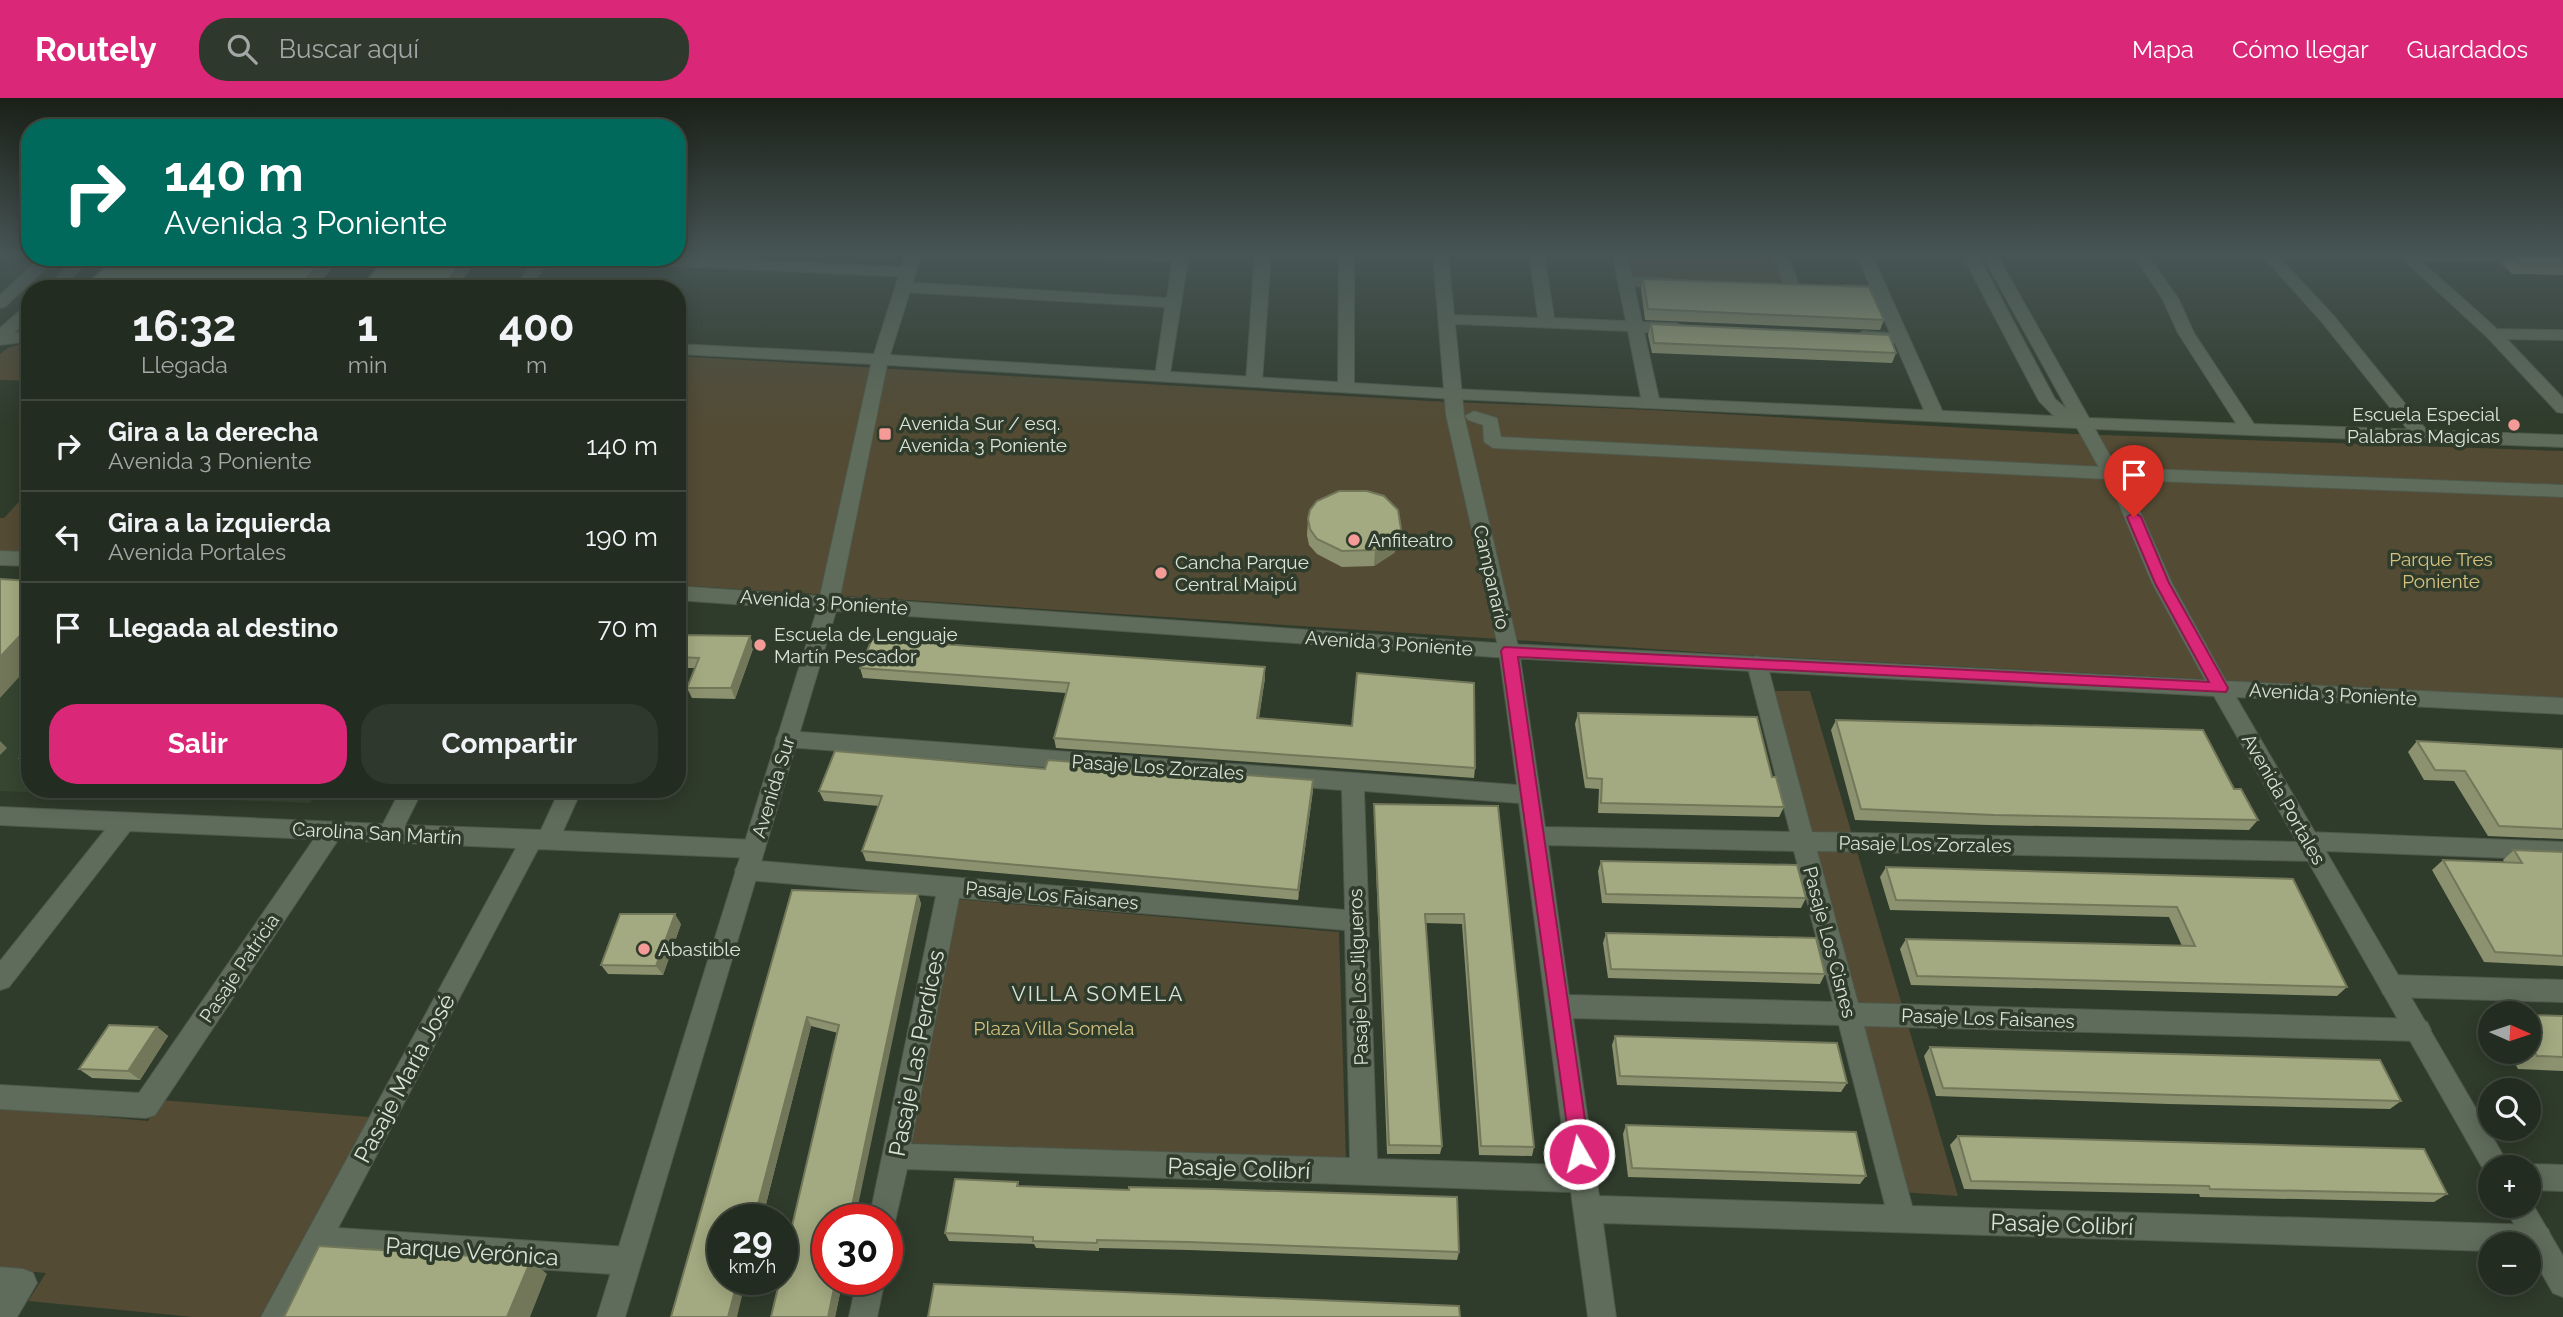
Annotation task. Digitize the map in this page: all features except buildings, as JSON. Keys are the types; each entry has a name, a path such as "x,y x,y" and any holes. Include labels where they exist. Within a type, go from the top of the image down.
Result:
{"street":[{"name":"Avenida Sur","path":"611,1317 829,602 880,358 895,310"},
{"path":"1163,376 1173,310"},
{"path":"1254,382 1259,310"},
{"path":"1346,310 1346,387"},
{"name":"Campanario","path":"1444,310 1452,394 1509,651 1602,1317"},
{"path":"1545,310 1547,323"},
{"path":"1631,310 1651,403"},
{"path":"1888,310 1936,417"},
{"path":"1999,310 2048,401 2064,415 2084,424"},
{"name":"Avenida Portales","path":"2021,310 2127,502 2166,591 2490,1155"},
{"path":"2175,310 2186,333 2249,430"},
{"path":"2320,310 2422,436"},
{"path":"2467,310 2563,408"},
{"path":"0,338 21,318"},
{"path":"1445,319 1688,329"},
{"path":"2493,334 2563,335"},
{"path":"1848,335 1901,338"},
{"path":"0,338 21,337"},
{"path":"686,349 880,358 1452,394 2084,424 2563,441"},
{"path":"1474,416 1491,422 1493,442 2110,473 2563,491"},
{"path":"0,558 21,559"},
{"name":"Avenida 3 Poniente","path":"686,594 1509,651 2563,706"},
{"name":"Pasaje Los Cisnes","path":"1757,664 1902,1219"},
{"name":"Pasaje Los Zorzales","path":"788,739 1529,795"},
{"name":"Pasaje Los Jilgueros","path":"1353,781 1364,1172"},
{"path":"389,833 407,798"},
{"name":"Pasaje María José","path":"275,1317 566,798"},
{"name":"Carolina San Martín","path":"0,816 540,840 750,860"},
{"path":"0,979 125,821"},
{"name":"Pasaje Patricia","path":"0,1097 146,1106 332,831"},
{"name":"Pasaje Los Zorzales","path":"1535,836 1803,842 2563,850"},
{"name":"Pasaje Los Faisanes","path":"750,860 949,887 1356,920"},
{"name":"Pasaje Las Perdices","path":"886,1204 949,887"},
{"path":"2392,986 2563,991"},
{"name":"Pasaje Los Faisanes","path":"1558,1006 2418,1030"},
{"name":"Pasaje Colibrí","path":"895,1156 1583,1179"},
{"path":"2541,1177 2563,1178"},
{"name":"Pasaje Colibrí","path":"1587,1209 2478,1238"},
{"name":"Parque Verónica","path":"316,1241 628,1261"},
{"path":"2541,1245 2563,1283"},
{"path":"0,1317 11,1282"},
{"path":"863,1317 868,1295"}],"shaded area":[{"path":"0,591 21,592 21,792 0,791"},
{"path":"181,798 313,798 310,803"}],"green space":[{"path":"21,344 21,381 0,380 0,354"},
{"name":"Parque Tres Poniente","path":"686,357 1429,401 1651,410 2074,434 2563,451 2563,698 1744,655 686,586"},
{"path":"21,500 21,552 0,551 0,518 4,518"},
{"path":"1767,691 1810,691 1958,1196 1901,1192"},
{"name":"Plaza Villa Somela","path":"955,899 1339,932 1346,1159 910,1143"},
{"path":"161,1100 369,1117 260,1317 193,1317 28,1301 46,1273 0,1269 0,1107 148,1121"}],"place":[{"name":"Escuela Especial Palabras Magicas","path":"2514,425"},
{"name":"Avenida Sur / esq. Avenida 3 Poniente","path":"885,434"},
{"name":"Anfiteatro","path":"1354,540"},
{"name":"Cancha Parque Central Maipú","path":"1161,573"},
{"name":"Escuela de Lenguaje Martín Pescador","path":"760,645"},
{"name":"Abastible","path":"644,949"}],"district":[{"name":"VILLA SOMELA","path":"1098,993"}],"route":[{"path":"1579,1154 1509,651 2221,688 2162,583 2134,517"}]}
